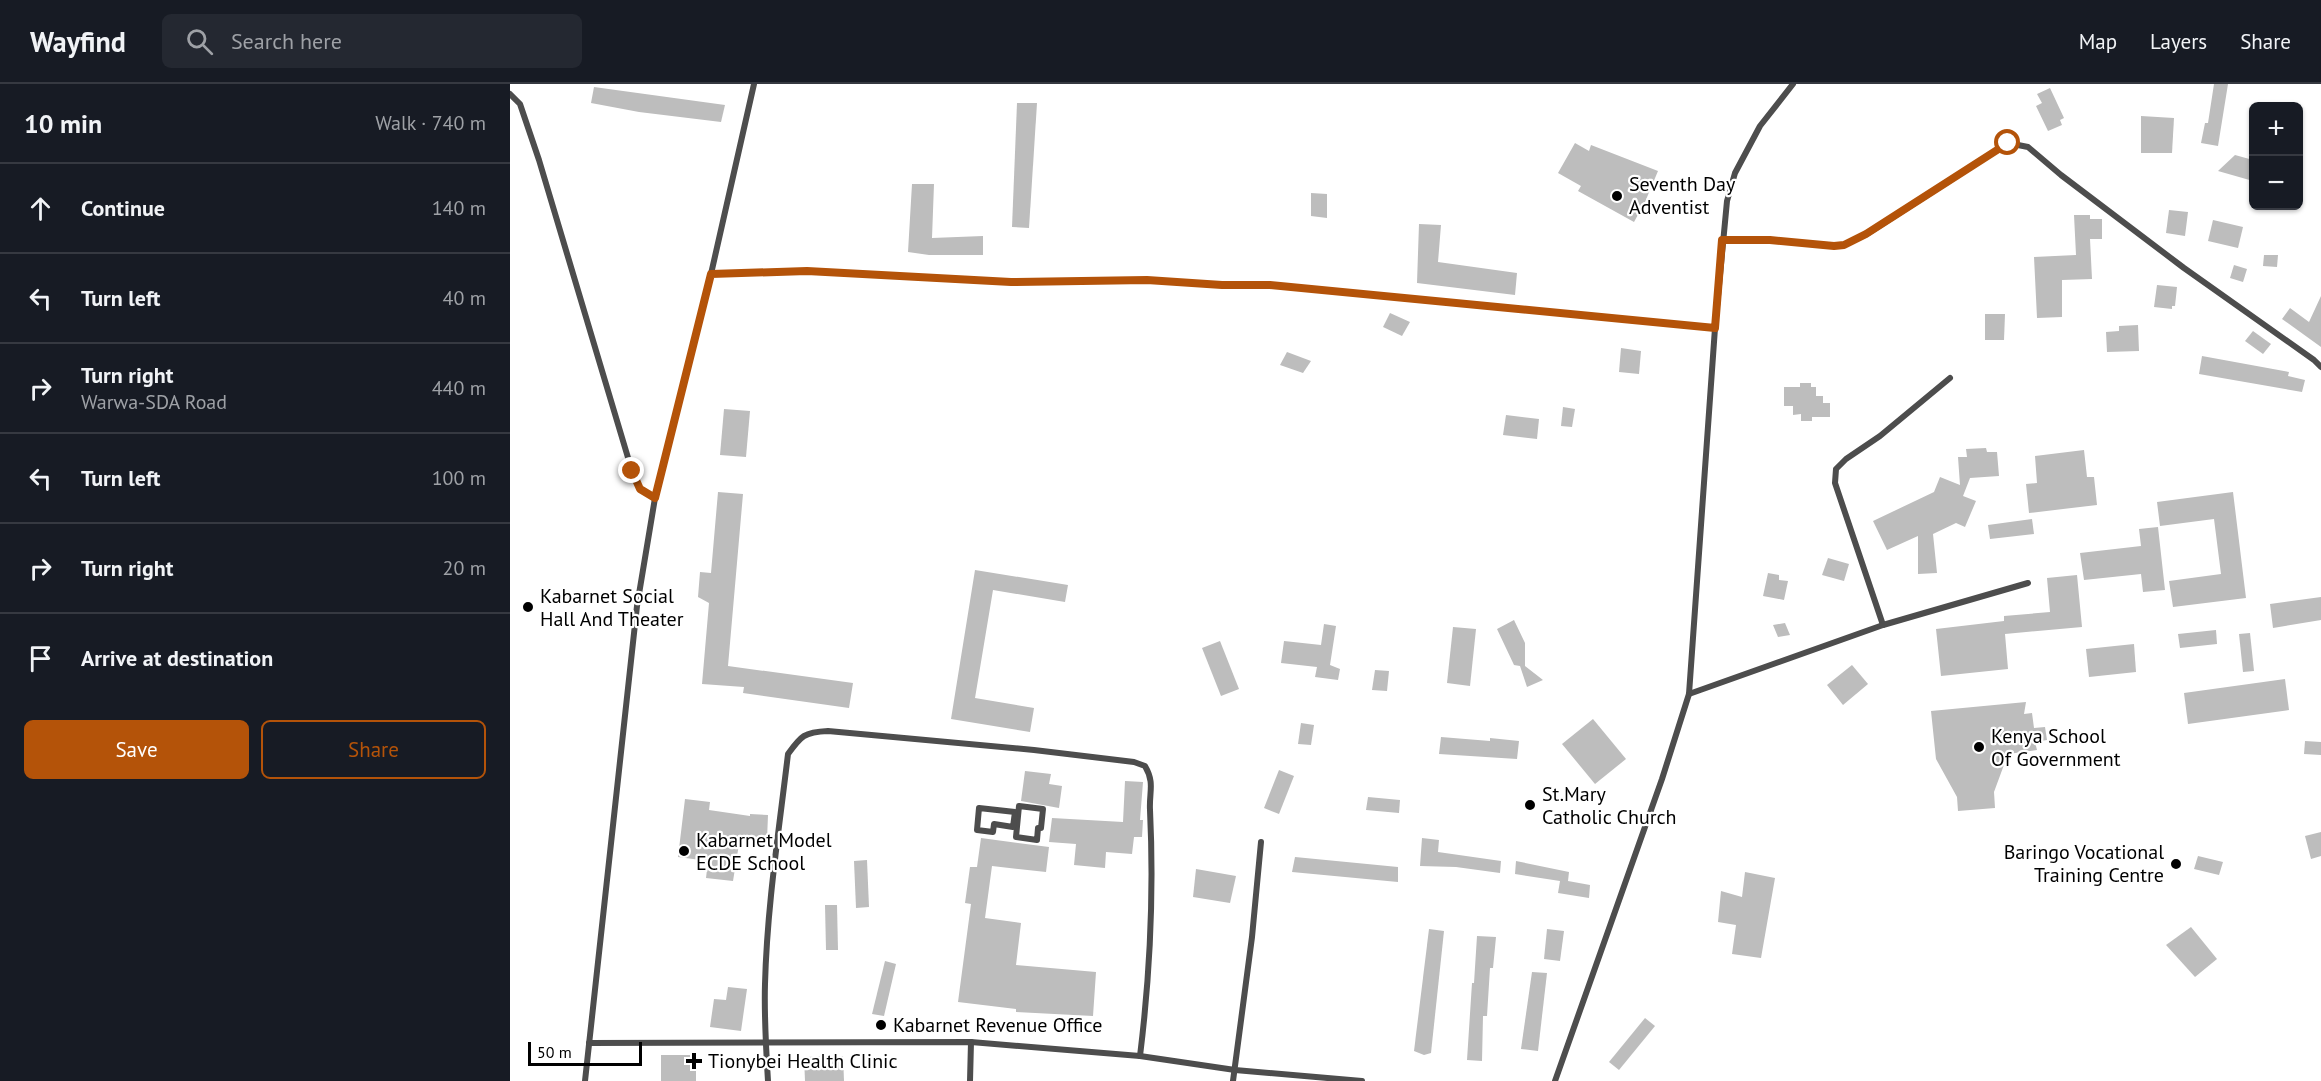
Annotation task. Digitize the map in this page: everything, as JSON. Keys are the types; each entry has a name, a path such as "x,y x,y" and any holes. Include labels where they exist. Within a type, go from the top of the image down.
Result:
{"street":[{"path":"585,1081 637,606 655,498 711,274 754,84"},
{"path":"1555,1081 1659,790 1689,694 1715,328 1727,201 1735,173 1760,126 1793,84"},
{"path":"510,94 520,104 539,160 632,471 640,489 655,498"},
{"path":"1722,240 1770,240 1844,245 1866,234 2008,143 2018,144 2028,147 2061,175 2184,268 2321,367"},
{"path":"711,274 807,271 1011,282 1147,280 1222,285 1270,285 1715,328"},
{"path":"1883,625 1835,483 1836,469 1950,378"},
{"path":"1689,694 1883,625 2028,584"},
{"path":"768,1081 765,982 771,903 788,754 800,738 810,732 828,731 1034,750 1134,762 1145,766 1152,779 1149,801 1152,891 1148,986 1140,1056"},
{"path":"1019,806 1043,809 1037,840 1016,837 1019,806"},
{"path":"979,808 1015,812 1013,827 994,824 993,832 977,830 979,808"},
{"path":"1233,1081 1252,937 1261,842"},
{"path":"589,1043 971,1042 1140,1056 1235,1070 1362,1081"},
{"path":"970,1081 971,1042"}],"building":[{"path":"2214,84 2228,84 2218,146 2201,143 2205,123 2208,123"},
{"path":"594,87 725,105 721,122 639,112 591,103"},
{"path":"2050,88 2064,118 2060,120 2062,125 2048,131 2036,106 2042,103 2037,94"},
{"path":"1017,103 1037,103 1029,228 1012,227"},
{"path":"2141,116 2174,118 2172,153 2141,153"},
{"path":"1575,143 1589,151 1591,145 1658,171 1634,222 1578,191 1581,186 1558,173"},
{"path":"2235,155 2249,159 2249,180 2218,171"},
{"path":"912,184 934,184 932,238 983,236 983,255 929,255 908,252"},
{"path":"1311,193 1327,194 1327,218 1311,216"},
{"path":"2169,210 2188,212 2185,236 2166,233"},
{"path":"2074,215 2090,215 2090,219 2102,219 2102,239 2090,239 2092,279 2062,280 2062,317 2037,318 2034,257 2076,255"},
{"path":"2213,220 2243,227 2238,248 2208,241"},
{"path":"1419,224 1441,225 1438,262 1517,273 1515,295 1417,283"},
{"path":"2264,255 2278,255 2277,267 2263,266"},
{"path":"2234,265 2247,269 2243,282 2230,278"},
{"path":"2157,285 2177,287 2175,306 2172,306 2172,309 2154,307"},
{"path":"2321,296 2321,347 2282,319 2290,308 2309,322"},
{"path":"1390,313 1410,322 1402,336 1383,327"},
{"path":"1985,314 2005,314 2004,340 1985,340"},
{"path":"2138,325 2139,351 2107,352 2106,332 2119,331 2119,326"},
{"path":"2253,331 2271,344 2263,354 2245,341"},
{"path":"1621,348 1641,351 1639,374 1619,372"},
{"path":"1287,352 1311,361 1303,373 1280,365"},
{"path":"2202,356 2289,372 2288,376 2305,380 2302,392 2199,374"},
{"path":"1800,383 1811,383 1811,387 1816,387 1816,396 1823,396 1823,403 1830,403 1830,417 1812,417 1812,421 1801,421 1801,414 1793,415 1793,406 1784,406 1784,387 1800,387"},
{"path":"1563,407 1575,409 1572,427 1561,426"},
{"path":"724,409 750,411 746,457 720,455"},
{"path":"1506,415 1539,419 1537,439 1503,435"},
{"path":"1986,448 1987,452 1997,452 1999,476 1970,478 1963,496 1976,501 1965,527 1956,523 1933,534 1937,573 1918,574 1918,536 1887,550 1873,521 1934,492 1940,477 1960,485 1958,457 1967,457 1966,449"},
{"path":"2084,450 2087,477 2094,477 2097,505 2029,513 2026,484 2037,483 2035,456"},
{"path":"718,492 743,494 728,666 853,683 849,708 743,693 744,687 702,684 709,603 698,597 700,572 711,573"},
{"path":"2233,492 2246,598 2173,607 2169,581 2221,574 2214,519 2160,526 2157,502"},
{"path":"2032,519 2034,534 1990,539 1988,525"},
{"path":"2158,527 2165,590 2143,592 2141,574 2084,580 2080,553 2141,546 2139,529"},
{"path":"1828,558 1849,564 1844,581 1822,575"},
{"path":"975,570 1068,585 1065,602 993,590 975,698 1034,708 1030,732 951,719"},
{"path":"1768,573 1779,575 1779,580 1788,581 1784,600 1763,596"},
{"path":"2077,575 2082,627 2005,634 2008,669 1941,676 1936,629 2004,621 2004,616 2050,612 2047,578"},
{"path":"2321,597 2321,620 2273,628 2270,604"},
{"path":"1514,620 1525,643 1525,666 1543,680 1527,687 1520,666 1514,665 1497,629"},
{"path":"1785,623 1790,635 1778,637 1773,625"},
{"path":"1324,624 1336,626 1330,665 1340,669 1338,680 1315,677 1317,667 1281,663 1284,641 1321,645"},
{"path":"1453,627 1476,629 1470,686 1447,683"},
{"path":"2216,630 2217,644 2180,648 2178,634"},
{"path":"2250,633 2254,671 2243,672 2239,634"},
{"path":"1220,641 1239,689 1221,696 1202,648"},
{"path":"2134,644 2136,672 2089,677 2086,649"},
{"path":"1852,665 1868,684 1843,705 1827,685"},
{"path":"1375,670 1389,671 1387,691 1372,690"},
{"path":"2285,679 2289,710 2188,724 2184,693"},
{"path":"2026,702 2024,714 2032,713 2034,728 2045,727 2047,740 2035,742 2037,750 2008,754 1994,792 1995,808 1958,811 1957,797 1936,759 1931,711"},
{"path":"1593,719 1626,759 1595,784 1562,744"},
{"path":"1301,723 1314,725 1311,745 1298,744"},
{"path":"1441,737 1519,741 1517,759 1439,754"},
{"path":"2305,741 2321,742 2321,755 2304,754"},
{"path":"1279,770 1294,776 1279,814 1264,808"},
{"path":"1025,771 1051,774 1049,784 1062,786 1059,808 1021,801"},
{"path":"1125,781 1143,782 1140,820 1143,820 1142,837 1134,837 1132,854 1106,852 1105,868 1074,865 1076,844 1049,842 1052,818 1123,822"},
{"path":"1368,797 1400,800 1399,813 1366,810"},
{"path":"685,799 710,802 709,810 750,816 750,814 768,815 767,840 740,838 733,881 706,878 708,861 678,857"},
{"path":"2321,832 2321,856 2311,859 2305,836"},
{"path":"981,838 1049,847 1046,872 992,866 985,918 1021,923 1016,965 1096,972 1093,1016 1016,1012 1016,1009 958,1002 971,904 965,903 970,867 977,867"},
{"path":"1422,838 1439,840 1438,852 1501,861 1500,873 1456,867 1420,866"},
{"path":"2198,856 2223,862 2219,875 2194,869"},
{"path":"1295,857 1398,867 1398,882 1292,872"},
{"path":"867,860 869,907 856,908 854,861"},
{"path":"1516,861 1569,872 1568,881 1590,885 1589,898 1558,893 1560,881 1515,874"},
{"path":"1196,869 1236,876 1230,903 1193,897"},
{"path":"1745,872 1775,878 1761,958 1732,954 1736,925 1718,922 1721,891 1742,897"},
{"path":"825,905 837,905 838,950 826,950"},
{"path":"2191,927 2217,959 2195,977 2166,945"},
{"path":"1429,929 1444,931 1431,1053 1424,1055 1414,1051"},
{"path":"1547,929 1564,931 1560,961 1544,959"},
{"path":"1477,936 1496,937 1493,968 1490,968 1487,1016 1483,1016 1482,1061 1467,1060"},
{"path":"885,961 896,964 884,1016 872,1014"},
{"path":"1532,972 1547,973 1538,1051 1521,1049"},
{"path":"728,987 747,989 741,1031 710,1027 714,999 726,1000"},
{"path":"1645,1018 1655,1026 1619,1070 1609,1062"},
{"path":"661,1055 696,1055 696,1081 661,1081"},
{"path":"843,1056 844,1081 805,1081 804,1057"}],"place":[{"name":"Seventh Day Adventist","path":"1617,196"},
{"name":"Kabarnet Social Hall And Theater","path":"528,607"},
{"name":"Kenya School Of Government","path":"1979,747"},
{"name":"St.Mary Catholic Church","path":"1530,805"},
{"name":"Kabarnet Model ECDE School","path":"684,851"},
{"name":"Baringo Vocational Training Centre","path":"2176,864"},
{"name":"Kabarnet Revenue Office","path":"881,1025"},
{"name":"Tionybei Health Clinic","path":"694,1061"}],"route":[{"path":"632,471 640,489 655,498 711,274 807,271 1011,282 1147,280 1222,285 1270,285 1715,328 1722,240 1799,241 1834,246 1844,245 1892,218 1982,162 2008,143"}]}
